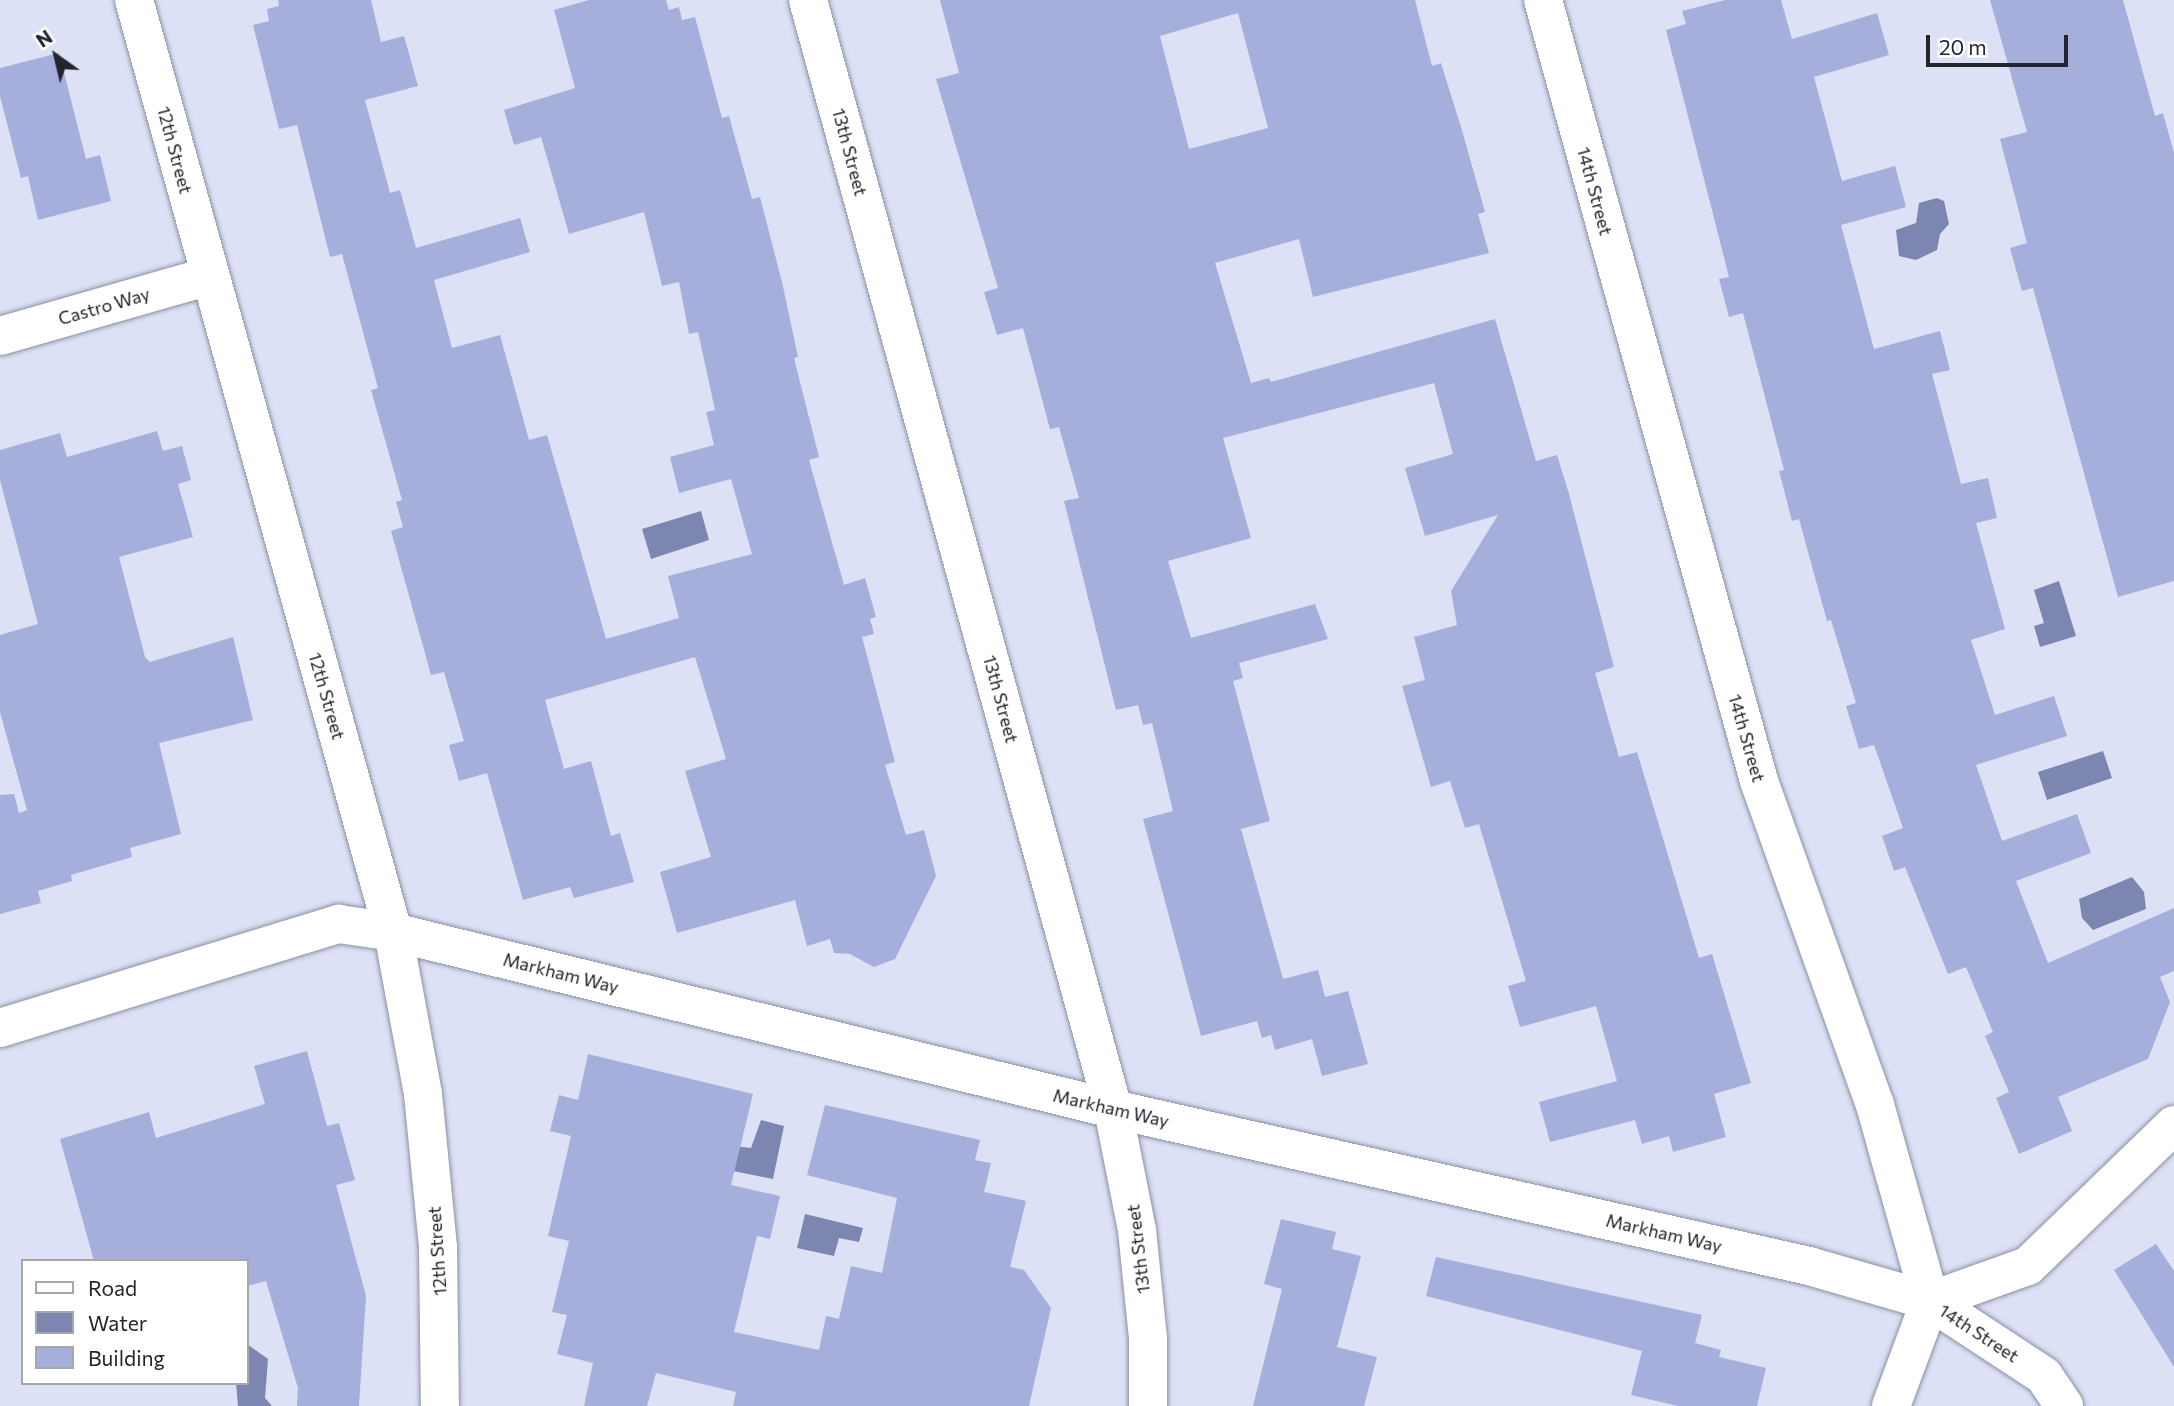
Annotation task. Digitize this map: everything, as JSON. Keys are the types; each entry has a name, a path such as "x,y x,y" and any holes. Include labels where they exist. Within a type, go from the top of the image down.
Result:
{"street":[{"name":"12th Street","path":"134,0 393,932 423,1094 438,1248 440,1406"},
{"name":"13th Street","path":"808,0 1113,1109 1137,1230 1148,1339 1148,1406"},
{"name":"14th Street","path":"1543,0 1759,781 1875,1105 1930,1301 2044,1376 2064,1406"},
{"name":"Castro Way","path":"0,336 209,276"},
{"name":"Markham Way","path":"0,1028 339,924 393,932 1113,1109 1809,1266 1930,1301"},
{"path":"1891,1406 1930,1301 2028,1266 2174,1125"}],"water":[{"path":"1937,198 1944,201 1949,224 1940,234 1937,250 1916,260 1899,256 1896,230 1916,223 1919,203"},
{"path":"701,511 709,540 651,559 642,529"},
{"path":"2059,581 2076,636 2040,647 2034,626 2044,623 2034,590"},
{"path":"2103,751 2112,778 2047,800 2038,772"},
{"path":"2132,877 2144,892 2146,909 2093,930 2082,918 2079,899"},
{"path":"761,1120 784,1126 773,1179 718,1168 725,1145 751,1148"},
{"path":"805,1214 863,1228 859,1242 839,1238 834,1256 797,1248"},
{"path":"248,1345 268,1359 265,1398 272,1406 238,1406 236,1385 248,1385"}],"building":[{"path":"278,0 371,0 381,42 404,36 418,86 365,100 390,193 400,190 416,248 520,218 530,252 434,280 452,348 500,335 529,440 547,435 606,639 679,618 668,576 752,554 731,479 679,493 670,457 714,445 706,412 715,410 698,332 689,334 679,282 662,286 644,212 569,234 541,137 514,145 504,110 575,88 554,10 589,0 666,0 669,10 679,7 682,20 695,17 722,118 729,116 752,199 760,197 782,282 798,357 794,358 819,457 809,460 844,585 865,578 876,617 870,619 874,634 862,637 895,762 885,765 906,835 924,830 936,876 895,959 874,967 850,954 834,953 830,939 807,946 795,900 677,933 660,872 711,857 685,771 726,759 695,657 545,700 564,769 591,761 611,836 620,833 634,882 574,898 570,887 523,900 487,773 459,781 449,745 464,741 444,672 431,675 391,531 403,527 396,502 402,500 371,390 378,388 342,254 330,257 297,125 279,129 253,25 269,21 267,9 279,6"},
{"path":"940,0 1415,0 1432,66 1441,63 1461,127 1485,212 1478,214 1489,253 1313,297 1299,239 1215,263 1251,383 1269,378 1271,382 1495,319 1536,461 1557,455 1569,494 1614,667 1595,673 1619,757 1637,752 1699,958 1712,954 1751,1083 1714,1094 1726,1137 1673,1152 1669,1136 1642,1144 1635,1120 1550,1142 1539,1102 1617,1081 1596,1006 1520,1027 1508,986 1526,981 1479,824 1465,828 1450,781 1431,787 1402,686 1425,680 1414,637 1457,625 1451,591 1498,515 1425,536 1405,468 1453,454 1434,383 1223,438 1251,538 1168,561 1191,638 1315,604 1328,639 1239,663 1243,678 1233,681 1270,821 1241,829 1283,979 1318,970 1325,997 1348,991 1368,1064 1322,1076 1312,1039 1275,1050 1271,1035 1262,1038 1257,1021 1201,1036 1143,819 1173,811 1152,723 1143,725 1138,705 1116,710 1064,501 1079,498 1059,427 1050,429 1023,328 997,335 984,292 998,288 936,79 959,73","holes":["1238,13 1268,128 1189,149 1160,36"]},
{"path":"1725,0 1781,0 1792,39 1877,13 1889,55 1814,77 1842,181 1895,166 1906,207 1841,225 1874,349 1940,331 1950,370 1932,374 1961,484 1988,478 1997,518 1976,523 2005,629 1971,640 1995,715 2054,696 2067,736 1976,765 2002,841 2077,814 2091,853 2016,881 2048,963 2174,908 2174,971 2160,977 2170,1002 2148,1059 2058,1097 2072,1131 2019,1154 1996,1098 2009,1092 1985,1036 1993,1032 1966,967 1948,974 1905,867 1894,871 1882,836 1903,828 1874,745 1859,749 1846,706 1856,703 1831,620 1827,621 1799,519 1792,521 1779,471 1784,470 1743,313 1729,317 1719,279 1729,277 1666,30 1686,24 1682,11"},
{"path":"1990,0 2123,0 2155,116 2163,113 2174,153 2174,581 2118,597 2033,288 2022,291 2010,248 2027,243 2000,139 2027,132"},
{"path":"59,53 86,159 100,155 111,201 38,220 28,176 21,178 0,96 0,68"},
{"path":"157,431 163,451 182,446 191,480 178,484 193,537 119,557 145,657 150,662 233,637 253,720 159,743 181,834 130,848 132,857 71,875 72,881 38,891 41,903 0,914 0,795 14,794 19,813 27,810 0,712 0,635 38,624 0,480 0,450 60,433 67,457"},
{"path":"307,1051 327,1126 339,1123 355,1180 336,1185 366,1296 359,1406 297,1406 298,1388 266,1281 248,1286 248,1259 93,1259 60,1139 149,1112 156,1138 265,1104 254,1066"},
{"path":"588,1054 753,1094 731,1185 780,1196 770,1239 757,1236 734,1332 819,1350 826,1316 839,1319 851,1266 882,1273 897,1198 807,1175 825,1105 980,1140 975,1160 991,1163 984,1192 1026,1201 1010,1267 1024,1270 1051,1308 1029,1406 733,1406 736,1392 656,1373 647,1406 584,1406 593,1363 557,1354 567,1315 552,1312 569,1241 548,1236 571,1136 550,1131 559,1095 578,1100"},
{"path":"1281,1219 1336,1232 1332,1249 1361,1256 1337,1347 1377,1357 1364,1406 1253,1406 1282,1289 1264,1284"},
{"path":"2156,1244 2174,1271 2174,1367 2114,1270"},
{"path":"1436,1257 1702,1315 1695,1343 1721,1350 1719,1357 1766,1368 1757,1406 1678,1406 1631,1395 1642,1351 1426,1296"}]}
